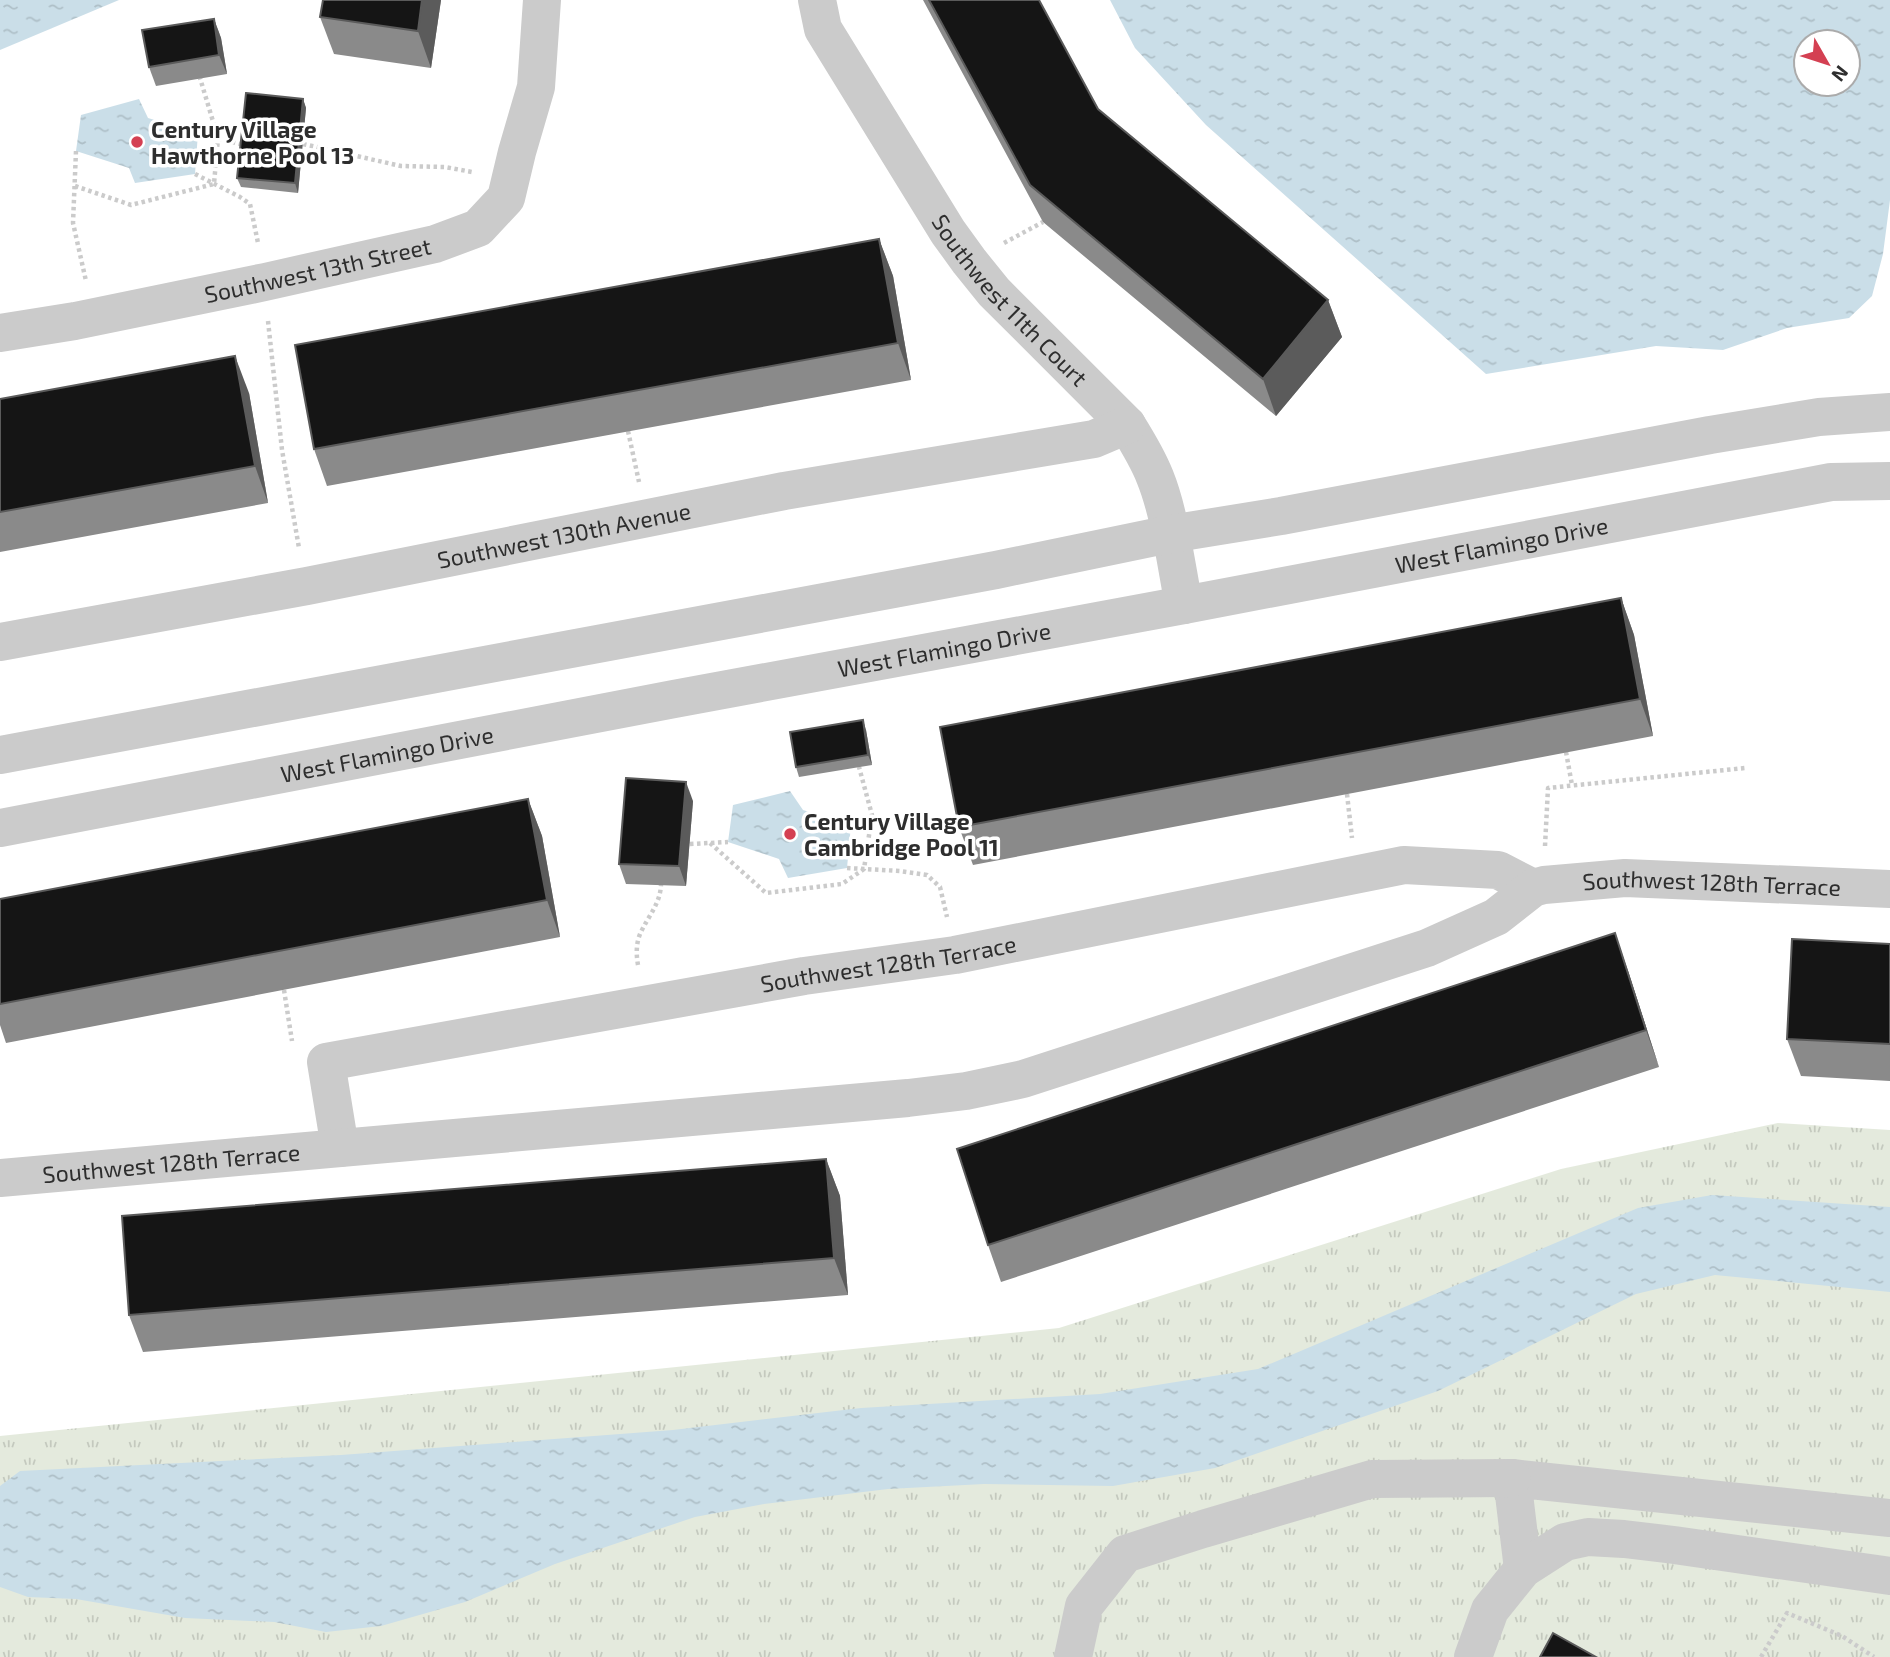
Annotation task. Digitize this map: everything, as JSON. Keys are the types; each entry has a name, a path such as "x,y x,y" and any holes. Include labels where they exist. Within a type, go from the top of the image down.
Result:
{"street":[{"name":"Southwest 13th Street","path":"0,332 265,282 435,244 478,228 506,198 536,87 542,0"},
{"name":"Southwest 11th Court","path":"820,15 948,232 969,261 994,292 1127,425 1155,475 1184,605"},
{"path":"0,755 1710,435 1819,417 1890,412"},
{"name":"Southwest 130th Avenue","path":"0,642 307,586 784,491 1094,439 1127,425"},
{"name":"West Flamingo Drive","path":"0,828 1831,482 1890,481"},
{"name":"Southwest 128th Terrace","path":"341,1148 326,1062 804,976 956,955 1404,865 1498,870 1538,887 1625,878 1890,889"},
{"name":"Southwest 128th Terrace","path":"0,1178 966,1091 1023,1079 1427,948 1496,917 1538,887"},
{"path":"1073,1657 1084,1606 1125,1554 1372,1479 1513,1478 1890,1518"},
{"path":"1513,1478 1523,1569"},
{"path":"1473,1657 1490,1610 1523,1569 1565,1542 1588,1537 1674,1545 1890,1576"}],"path":[{"path":"200,78 218,138 214,184"},
{"path":"198,133 245,145"},
{"path":"303,144 401,166 445,167 511,177"},
{"path":"76,151 73,223 94,316"},
{"path":"195,174 250,204 265,282 282,450 307,586"},
{"path":"75,186 131,205 214,184"},
{"path":"628,431 647,518"},
{"path":"1566,752 1572,785"},
{"path":"710,843 766,893 842,884 864,869 872,815 859,767"},
{"path":"1538,887 1548,788 1745,768"},
{"path":"690,844 728,842"},
{"path":"847,868 927,875 940,887 956,955"},
{"path":"644,1005 637,945 640,933 661,896 661,885"},
{"path":"284,990 292,1041"},
{"path":"1761,1657 1787,1613 1842,1636 1874,1657"}],"green space":[{"path":"1778,1123 1890,1130 1890,1657 0,1657 0,1436 1059,1328 1561,1169"}],"water":[{"path":"0,0 119,0 0,50"},
{"path":"1110,0 1890,0 1890,200 1883,254 1872,296 1849,318 1787,328 1723,350 1656,346 1486,374 1206,125 1135,48"},
{"name":"Century Village Hawthorne Pool 13","path":"139,99 148,118 198,133 195,174 135,183 129,168 76,151 81,115"},
{"name":"Century Village Cambridge Pool 11","path":"790,791 803,810 851,825 847,868 788,878 779,859 728,842 733,805"},
{"path":"1712,1195 1890,1207 1890,1292 1715,1275 1636,1294 1438,1391 1215,1468 1113,1486 984,1484 888,1489 764,1504 695,1517 555,1564 465,1602 381,1626 326,1632 274,1622 185,1618 76,1599 28,1597 0,1587 0,1486 20,1471 341,1455 673,1430 861,1408 1100,1394 1258,1369 1638,1208"}],"building":[{"path":"323,0 422,0 418,31 320,17"},
{"path":"929,0 1039,0 1098,109 1328,300 1263,379 1030,185"},
{"path":"214,19 219,55 149,67 142,30"},
{"path":"246,93 303,99 295,183 237,178"},
{"path":"879,239 898,343 314,449 295,345"},
{"path":"235,356 255,466 0,512 0,399"},
{"path":"1621,598 1640,699 959,827 940,727"},
{"path":"863,720 868,755 796,767 790,732"},
{"path":"626,778 686,782 679,866 619,864"},
{"path":"528,799 547,900 0,1004 0,899"},
{"path":"1615,933 1646,1030 988,1245 957,1149"},
{"path":"1792,939 1890,944 1890,1044 1787,1039"},
{"path":"826,1159 834,1258 129,1315 122,1216"},
{"path":"1553,1633 1596,1657 1540,1657"}],"place":[{"name":"Century Village Hawthorne Pool 13","path":"137,142"},
{"name":"Century Village Cambridge Pool 11","path":"790,834"}]}
